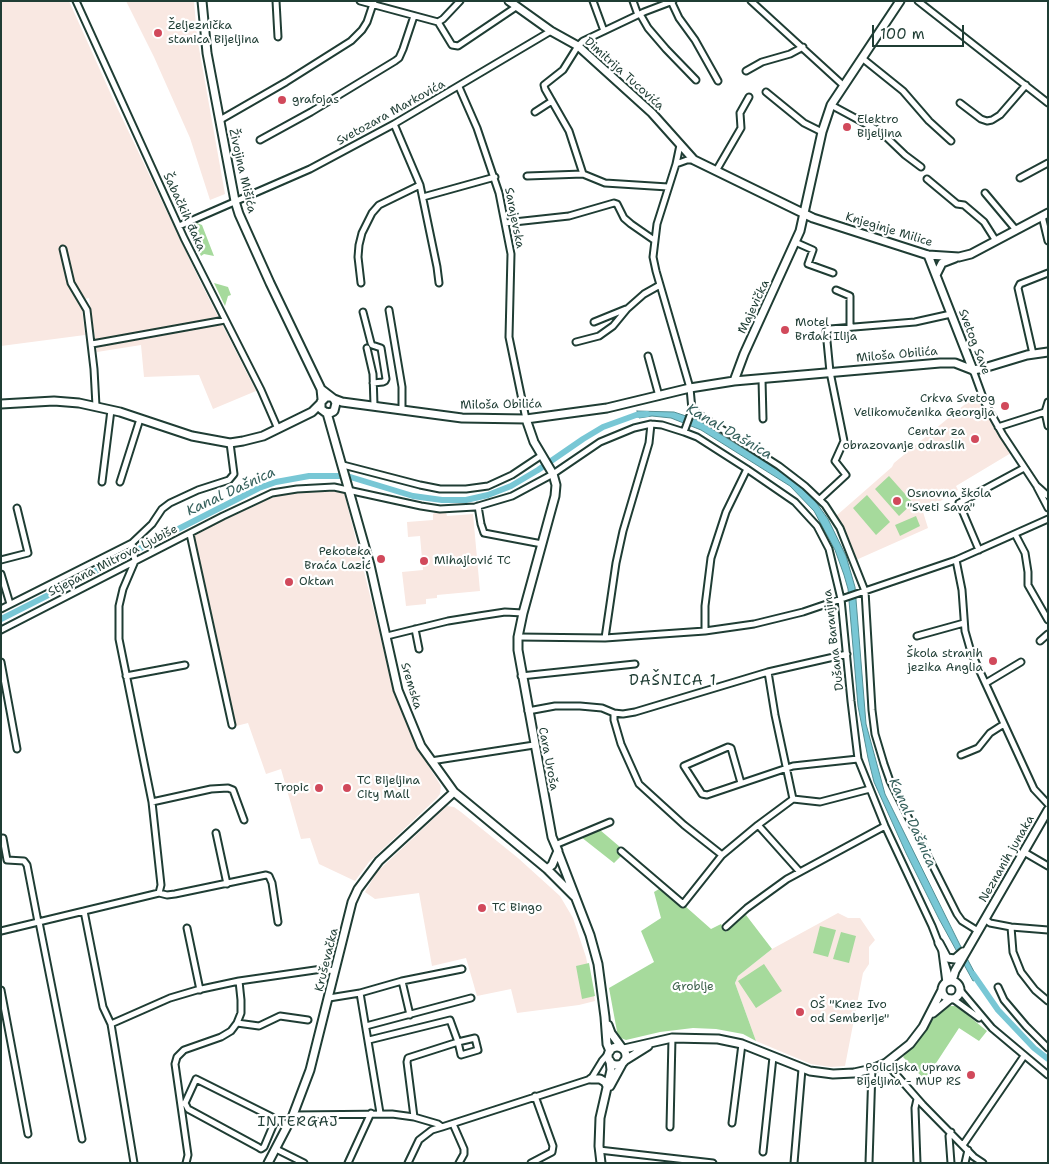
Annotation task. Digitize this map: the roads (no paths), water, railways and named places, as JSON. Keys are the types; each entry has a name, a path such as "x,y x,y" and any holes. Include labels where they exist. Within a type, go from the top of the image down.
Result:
{"main road":[{"name":"Živojina Mišića","path":"202,1 207,53 235,201 270,282 321,389"},
{"name":"Dimitrija Tucovića","path":"510,1 551,32 578,46 652,113 694,160 804,214"},
{"name":"Majevička","path":"734,381 744,354 800,232 822,132 832,106 900,1"},
{"name":"Knjeginje Milice","path":"804,214 928,255 959,257 971,254 1045,215"},
{"name":"Svetog Save","path":"928,255 973,370"},
{"path":"936,275 942,264 959,257"},
{"path":"955,363 963,356 966,350"},
{"path":"973,370 1032,354 1048,352"},
{"name":"Miloša Obilića","path":"321,389 332,398 342,402 462,418 526,419 607,408 690,388 734,381 940,362 955,363 973,370"},
{"path":"321,389 321,409 330,411"},
{"path":"1,404 54,401 96,406 192,436 230,443 253,439 278,429 312,412 326,397 332,398 336,403 330,411"},
{"path":"312,412 330,411 342,402"},
{"name":"Sremska","path":"330,411 330,422 350,490 387,636 398,690 415,732 431,761 454,792 547,870 574,896"},
{"name":"Cara Uroša","path":"526,419 534,442 552,472 556,485 555,496 518,637 518,650 552,836 574,896"},
{"name":"Kruševačka","path":"268,1163 293,1115 310,1070 352,902 358,889 379,861 454,792"},
{"name":"Neznanih junaka","path":"959,961 1048,810"},
{"path":"547,870 552,864 556,848"},
{"path":"574,896 590,934 598,964 610,1056 611,1070 600,1118 599,1150 601,1163"},
{"path":"610,1056 615,1047 623,1049 672,1038 718,1039 742,1044 802,1069 833,1074 854,1073 872,1069 886,1063 916,1038 952,985 959,961 947,958 939,943"},
{"path":"952,985 944,996 952,999"},
{"path":"929,1017 958,996 952,985"},
{"path":"604,1097 626,1054 611,1034 605,1017"},
{"path":"610,1056 617,1065 653,1043"},
{"path":"591,1079 600,1079 607,1086"}],"street":[{"name":"Šabačkih đaka","path":"76,1 179,226 261,390 278,429"},
{"path":"276,1 275,15 278,37"},
{"path":"360,1 438,22 452,45 458,46 516,7"},
{"path":"438,22 460,1"},
{"path":"593,1 604,31"},
{"path":"633,1 648,28 696,80"},
{"path":"583,174 568,131 544,85 563,70 583,41 639,14 672,1 679,18 695,40 718,82"},
{"path":"751,1 844,86"},
{"path":"918,1 1048,103"},
{"path":"220,120 352,41 367,22 374,4"},
{"path":"260,140 311,112 399,58 414,16"},
{"name":"Svetozara Markovića","path":"179,226 310,169 394,124 551,32"},
{"path":"746,71 762,62 803,48"},
{"path":"862,58 903,90 929,120 951,141"},
{"path":"960,103 981,119 992,120 1000,115 1026,85"},
{"name":"Sarajevska","path":"459,87 495,177 505,223 511,254 509,337 526,419"},
{"path":"766,92 804,123 822,132"},
{"path":"716,171 741,128 740,113 749,97"},
{"path":"535,112 552,101"},
{"path":"832,106 881,132 905,155 921,167"},
{"path":"394,124 420,185 439,284"},
{"path":"680,145 676,164 656,224 653,257 690,388 692,412 685,430"},
{"path":"676,164 686,160 694,160"},
{"path":"1020,178 1048,163"},
{"path":"527,176 583,174 605,182 668,187"},
{"path":"423,197 495,177"},
{"path":"927,179 957,204 964,205 984,222 996,241"},
{"path":"361,283 358,257 359,245 362,233 372,213 379,205 420,185"},
{"path":"985,193 1016,230"},
{"path":"505,223 569,216 614,203 617,204 624,218 654,240"},
{"path":"1045,215 1048,241"},
{"path":"795,242 813,250 808,264 833,273"},
{"path":"63,249 71,283 87,310 92,344 96,406"},
{"path":"1032,354 1018,288 1020,284 1048,273"},
{"path":"576,342 599,336 613,326 627,309 644,294 660,285"},
{"path":"836,290 850,296 850,328"},
{"path":"594,322 627,309"},
{"path":"389,310 402,387 402,410"},
{"path":"363,312 372,345 381,348 386,379 385,382 373,383"},
{"path":"820,499 843,480 846,475 835,461 844,441 830,372 826,331 830,329 916,322 951,314"},
{"path":"92,344 225,320"},
{"path":"367,348 373,383 374,405"},
{"path":"648,356 659,396"},
{"name":"Svetog Save","path":"973,370 983,397 998,427 1036,485 1047,494"},
{"path":"762,378 763,418"},
{"path":"1048,402 1045,412 1048,426"},
{"path":"102,482 111,410"},
{"path":"692,412 787,471 820,499 840,528 863,592 870,694 875,734 884,764 890,781 957,914 962,921 978,931"},
{"path":"998,427 1045,412"},
{"path":"120,482 140,419"},
{"path":"605,638 622,531 649,443 651,424"},
{"name":"Dušana Baranjina","path":"478,506 512,496 600,442 634,428 651,424 685,430 748,469 794,502 817,526 829,549 841,599 858,759 885,826 939,943 952,985"},
{"path":"1,609 132,545 152,524 162,509 170,503 198,490 229,480 234,474 230,443"},
{"path":"343,467 440,489 466,488 488,486 512,475 542,456"},
{"path":"978,550 959,504 1024,468"},
{"path":"705,631 707,582 714,551 726,512 748,469"},
{"path":"518,637 605,638 705,631 776,619 803,612 956,560 1046,520 1048,510 1036,485"},
{"name":"Stjepana Mitrova Ljubiše","path":"1,630 134,559 190,534 272,493 334,487 408,504 440,509 478,506"},
{"path":"478,506 484,533 542,544"},
{"path":"1,560 28,553 17,508"},
{"path":"190,534 232,725"},
{"path":"1015,534 1025,552 1028,585 1048,620"},
{"path":"132,545 134,559 123,589 118,622 119,639 152,802 160,877 159,893"},
{"path":"956,560 962,590 966,639 1034,789 1048,804"},
{"path":"1,574 10,604"},
{"path":"387,636 479,616 505,612 524,613"},
{"path":"917,636 964,623"},
{"path":"416,629 419,649"},
{"path":"1040,641 1048,634"},
{"path":"528,711 555,706 580,706 602,708 622,714 654,708 768,672 847,654"},
{"path":"1,662 17,749"},
{"path":"986,683 1021,662"},
{"path":"126,676 185,664"},
{"path":"522,676 635,664"},
{"path":"768,672 793,799"},
{"path":"614,713 614,720 621,744 638,784 684,825 722,855"},
{"path":"961,755 978,748 990,733 1004,724"},
{"path":"431,761 534,745"},
{"path":"741,783 731,748 728,747 684,766 704,795 741,783 786,768 793,766 858,759"},
{"path":"152,802 211,789 228,788 233,790 244,820"},
{"path":"621,851 684,904 722,855 758,824 793,799 820,802 870,790"},
{"path":"556,848 610,822"},
{"path":"758,824 799,871"},
{"path":"726,927 747,908 799,871 885,826"},
{"path":"216,833 227,884"},
{"path":"3,838 7,860 24,861 27,865 82,1139"},
{"path":"1024,852 1048,866"},
{"path":"1,931 159,893 167,895 269,876 272,883 278,922"},
{"path":"84,911 103,1007 111,1024 134,1163"},
{"name":"Neznanih junaka","path":"985,919 990,923 1011,927 1048,930"},
{"path":"1011,927 1013,952 1021,972 1035,990 1048,1001"},
{"path":"187,928 200,990"},
{"path":"111,1024 162,1001 200,990 322,969 335,970"},
{"path":"329,998 462,969"},
{"path":"402,981 410,1015"},
{"path":"186,1163 188,1155 175,1064 177,1057 184,1050 221,1037 231,1031 238,1023 242,1000 239,982"},
{"path":"952,985 986,1022 1048,1075"},
{"path":"998,987 1004,1000 1020,1020 1048,1048"},
{"path":"1,990 28,1134"},
{"path":"360,992 380,1113"},
{"path":"366,1026 471,998"},
{"path":"952,999 986,1022"},
{"path":"238,1023 259,1026 280,1016 308,1020"},
{"path":"368,1040 450,1020 458,1042 408,1058 414,1117"},
{"path":"670,1127 672,1038"},
{"path":"732,1123 742,1044"},
{"path":"408,1163 419,1140 432,1130 591,1079 602,1061 610,1056"},
{"path":"963,1145 1024,1056"},
{"path":"763,1152 773,1057"},
{"path":"886,1063 918,1099 983,1163"},
{"path":"794,1163 802,1069"},
{"path":"869,1163 872,1069"},
{"path":"274,1118 264,1147 261,1148 188,1109 185,1103 196,1079 274,1118 288,1125"},
{"path":"531,1163 552,1152 553,1146 535,1096"},
{"path":"917,1163 915,1108 918,1099"},
{"path":"348,1163 371,1113"},
{"path":"293,1115 380,1113 414,1117 442,1127"},
{"path":"453,1124 464,1149 464,1154 458,1163"},
{"path":"951,1132 948,1136 951,1163"},
{"path":"276,1149 304,1163"},
{"path":"599,1150 712,1163"},
{"path":"965,1163 968,1150"}],"water":[{"path":"637,411 674,412 698,420 784,474 813,498 828,519 846,556 855,587 866,724 885,794 978,979 973,981 939,919 906,853 874,782 858,706 848,589 835,550 814,511 790,486 701,430 671,418 652,416 639,418"}],"waterway":[{"name":"Kanal Dašnica","path":"1,619 259,488 276,482 309,476 347,476 413,496 442,500 466,500 488,495 511,486 603,427 636,415 647,414"},
{"name":"Kanal Dašnica","path":"973,974 998,1010 1034,1048 1048,1059"}],"place":[{"name":"Željeznička stanica Bijeljina","path":"158,33"},
{"name":"grafojas","path":"282,100"},
{"name":"Elektro Bijeljina","path":"847,127"},
{"name":"Motel Brđak Ilija","path":"785,330"},
{"name":"Crkva Svetog Velikomučenika Georgija","path":"1005,406"},
{"name":"Centar za obrazovanje odraslih","path":"975,439"},
{"name":"Osnovna škola \"Sveti Sava\"","path":"897,501"},
{"name":"Pekoteka Braća Lazić","path":"381,559"},
{"name":"Mihajlović TC","path":"424,561"},
{"name":"Oktan","path":"289,582"},
{"name":"Škola stranih jezika Anglia","path":"993,661"},
{"name":"Tropic","path":"319,788"},
{"name":"TC Bijeljina City Mall","path":"347,788"},
{"name":"TC Bingo","path":"482,908"},
{"name":"OŠ \"Knez Ivo od Semberije\"","path":"800,1012"},
{"name":"Policijska uprava Bijeljina - MUP RS","path":"971,1075"}],"district":[{"name":"DAŠNICA 1","path":"673,681"},
{"name":"INTERGAJ","path":"298,1122"}],"park label":[{"name":"Groblje","path":"693,987"}]}
